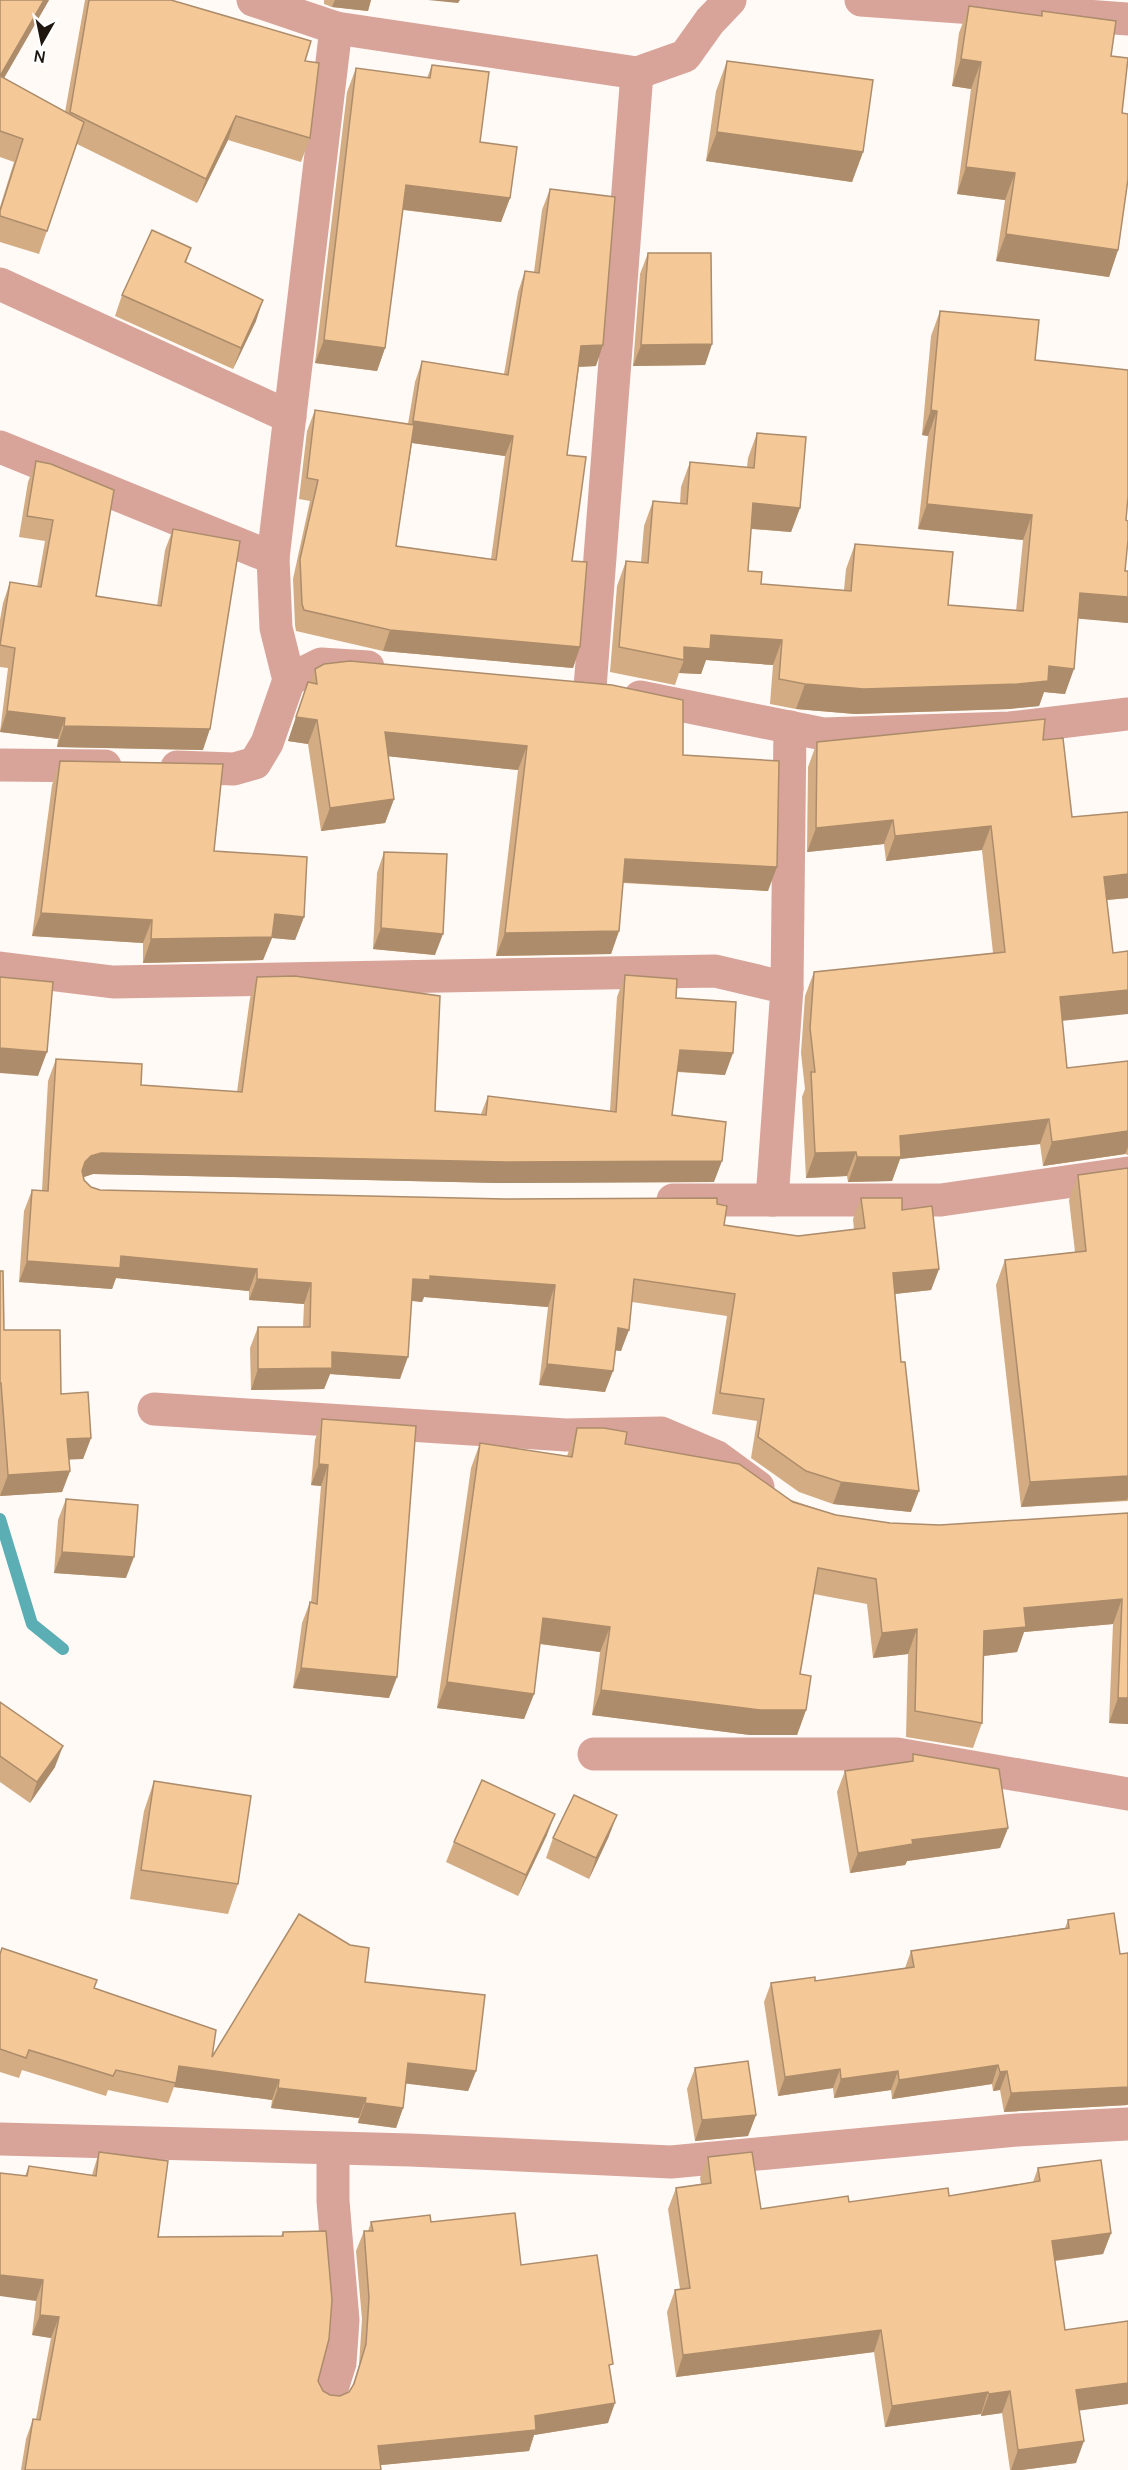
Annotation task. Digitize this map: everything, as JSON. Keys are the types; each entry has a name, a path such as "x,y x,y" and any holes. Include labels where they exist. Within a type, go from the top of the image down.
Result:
{"street":[{"path":"256,1 336,28 637,73 685,56 710,21 730,0"},
{"path":"861,0 1128,19"},
{"path":"0,765 234,769 255,763 267,743 289,680 276,628 273,558 336,28"},
{"path":"590,688 637,73"},
{"path":"0,284 290,417"},
{"path":"0,447 273,558"},
{"path":"289,680 321,664 403,671"},
{"path":"555,685 590,688 823,734 1010,728 1128,714"},
{"path":"772,1200 787,988 790,727"},
{"path":"0,968 113,982 715,971 787,988"},
{"path":"640,1200 941,1200 1128,1173"},
{"path":"154,1409 566,1435 661,1433 717,1457 780,1502"},
{"path":"594,1754 897,1754 1128,1794"},
{"path":"0,2139 670,2162 1017,2130 1128,2124"},
{"path":"329,2398 340,2363 343,2320 333,2201 333,2149"}],"building":[{"path":"0,0 44,0 0,76"},
{"path":"89,0 171,0 311,41 305,61 319,63 310,138 236,116 206,179 70,112"},
{"path":"969,6 1042,16 1042,11 1116,21 1111,56 1128,58 1122,113 1128,114 1128,179 1118,250 1006,234 1015,173 966,167 981,62 961,59"},
{"path":"727,61 873,80 863,152 717,132"},
{"path":"432,65 489,72 480,142 517,147 510,198 406,185 385,348 324,340 356,68 430,78"},
{"path":"0,76 84,122 47,231 0,216 23,139 0,131"},
{"path":"550,189 615,197 603,345 581,346 567,455 586,457 572,561 587,562 580,647 390,630 304,610 300,559 318,480 307,478 315,410 414,425 396,546 496,560 513,436 413,421 422,361 508,375 525,271 539,273"},
{"path":"152,230 191,248 185,262 263,300 241,348 122,295"},
{"path":"648,253 711,253 712,344 641,345"},
{"path":"940,311 1039,320 1035,360 1128,370 1126,520 1128,521 1128,540 1125,571 1128,571 1128,597 1080,593 1074,669 1049,666 1048,681 1018,684 864,689 805,684 779,679 782,640 711,635 710,649 684,647 684,660 619,647 626,561 648,563 653,501 687,504 690,462 754,468 757,433 806,437 800,508 753,503 748,571 762,572 761,584 851,591 855,544 953,552 948,605 1023,611 1032,515 927,504 937,411 931,410"},
{"path":"36,461 51,464 114,490 96,596 161,606 173,529 240,541 210,729 64,726 65,718 7,711 15,648 0,645 10,582 41,587 53,520 27,516"},
{"path":"350,661 612,685 683,700 683,755 779,761 777,867 625,859 619,931 505,933 527,746 385,732 394,799 330,808 317,720 296,717 308,682 317,684 315,669 324,664"},
{"path":"1045,719 1043,740 1063,738 1072,817 1128,812 1128,874 1104,877 1113,953 1128,951 1128,990 1060,997 1067,1068 1128,1061 1128,1131 1052,1142 1049,1119 900,1136 901,1157 857,1157 856,1152 815,1153 811,1072 815,1072 810,1028 814,972 1005,952 991,826 895,836 893,820 816,828 817,742"},
{"path":"60,761 223,764 214,851 307,857 304,917 275,914 272,937 151,939 152,920 41,913"},
{"path":"384,852 447,854 443,934 381,928"},
{"path":"625,975 677,979 676,998 736,1002 733,1053 680,1050 672,1115 726,1122 722,1161 506,1162 101,1153 91,1156 85,1162 82,1171 84,1180 91,1187 100,1190 505,1199 717,1198 717,1204 727,1206 724,1225 798,1236 865,1228 861,1198 902,1198 902,1210 932,1206 939,1269 893,1273 901,1362 905,1362 919,1491 841,1482 806,1471 758,1437 764,1399 720,1393 735,1294 634,1279 629,1330 618,1328 613,1371 547,1364 555,1285 430,1276 430,1280 413,1279 408,1357 332,1352 332,1368 258,1369 258,1327 310,1327 311,1283 257,1279 257,1269 121,1256 120,1268 27,1261 32,1190 48,1191 56,1059 142,1064 141,1085 242,1092 257,977 295,976 440,996 435,1111 486,1115 488,1096 616,1112"},
{"path":"0,977 53,982 47,1052 0,1048"},
{"path":"1128,1168 1128,1476 1030,1482 1005,1260 1086,1251 1078,1175"},
{"path":"0,1271 3,1271 4,1330 60,1330 61,1394 88,1392 91,1438 67,1439 70,1471 8,1475 0,1383"},
{"path":"322,1419 416,1426 397,1677 301,1668 310,1602 317,1604 328,1465 319,1464"},
{"path":"577,1428 604,1428 627,1432 625,1444 739,1464 793,1502 836,1515 890,1523 940,1525 1128,1513 1128,1698 1118,1698 1122,1599 1024,1608 1026,1627 984,1631 982,1723 915,1711 917,1629 882,1633 876,1579 818,1568 800,1674 811,1676 806,1710 760,1710 601,1690 610,1627 543,1618 534,1694 447,1682 480,1443 572,1457"},
{"path":"66,1499 138,1505 134,1557 62,1552"},
{"path":"0,1702 63,1746 37,1782 0,1756"},
{"path":"913,1754 999,1769 1008,1828 912,1840 913,1844 858,1853 845,1771 913,1761"},
{"path":"482,1780 555,1814 526,1875 454,1842"},
{"path":"154,1781 251,1796 238,1884 141,1870"},
{"path":"574,1795 617,1815 596,1858 553,1838"},
{"path":"1114,1913 1120,1954 1128,1953 1128,2087 1011,2093 1007,2071 1000,2072 998,2065 899,2080 898,2071 841,2079 840,2069 785,2077 771,1983 815,1977 815,1981 914,1967 911,1951 1069,1928 1068,1920"},
{"path":"299,1914 350,1945 369,1948 365,1982 485,1995 476,2071 408,2063 403,2108 365,2103 366,2098 278,2088 279,2080 179,2066 176,2083 116,2070 113,2076 29,2050 26,2058 0,2049 0,1954 2,1948 97,1980 94,1988 216,2030 212,2057"},
{"path":"748,2061 756,2115 702,2120 695,2068"},
{"path":"99,2152 168,2161 158,2237 283,2236 283,2232 326,2231 332,2300 329,2339 318,2381 323,2391 330,2395 340,2396 349,2392 354,2384 366,2344 369,2298 364,2231 373,2231 371,2222 430,2215 431,2222 515,2213 521,2265 597,2255 613,2364 609,2365 615,2403 535,2416 536,2430 378,2446 381,2470 25,2470 33,2419 40,2420 59,2317 40,2315 43,2280 0,2275 0,2173 27,2176 29,2166 96,2176"},
{"path":"752,2152 761,2209 848,2196 849,2202 948,2188 949,2196 1040,2181 1038,2168 1101,2160 1111,2233 1052,2241 1065,2330 1128,2321 1128,2383 1076,2390 1084,2441 1018,2450 1010,2391 892,2406 881,2330 683,2355 675,2290 690,2288 676,2188 711,2183 708,2157"}],"waterway":[{"path":"0,1519 32,1624 63,1649"}]}
